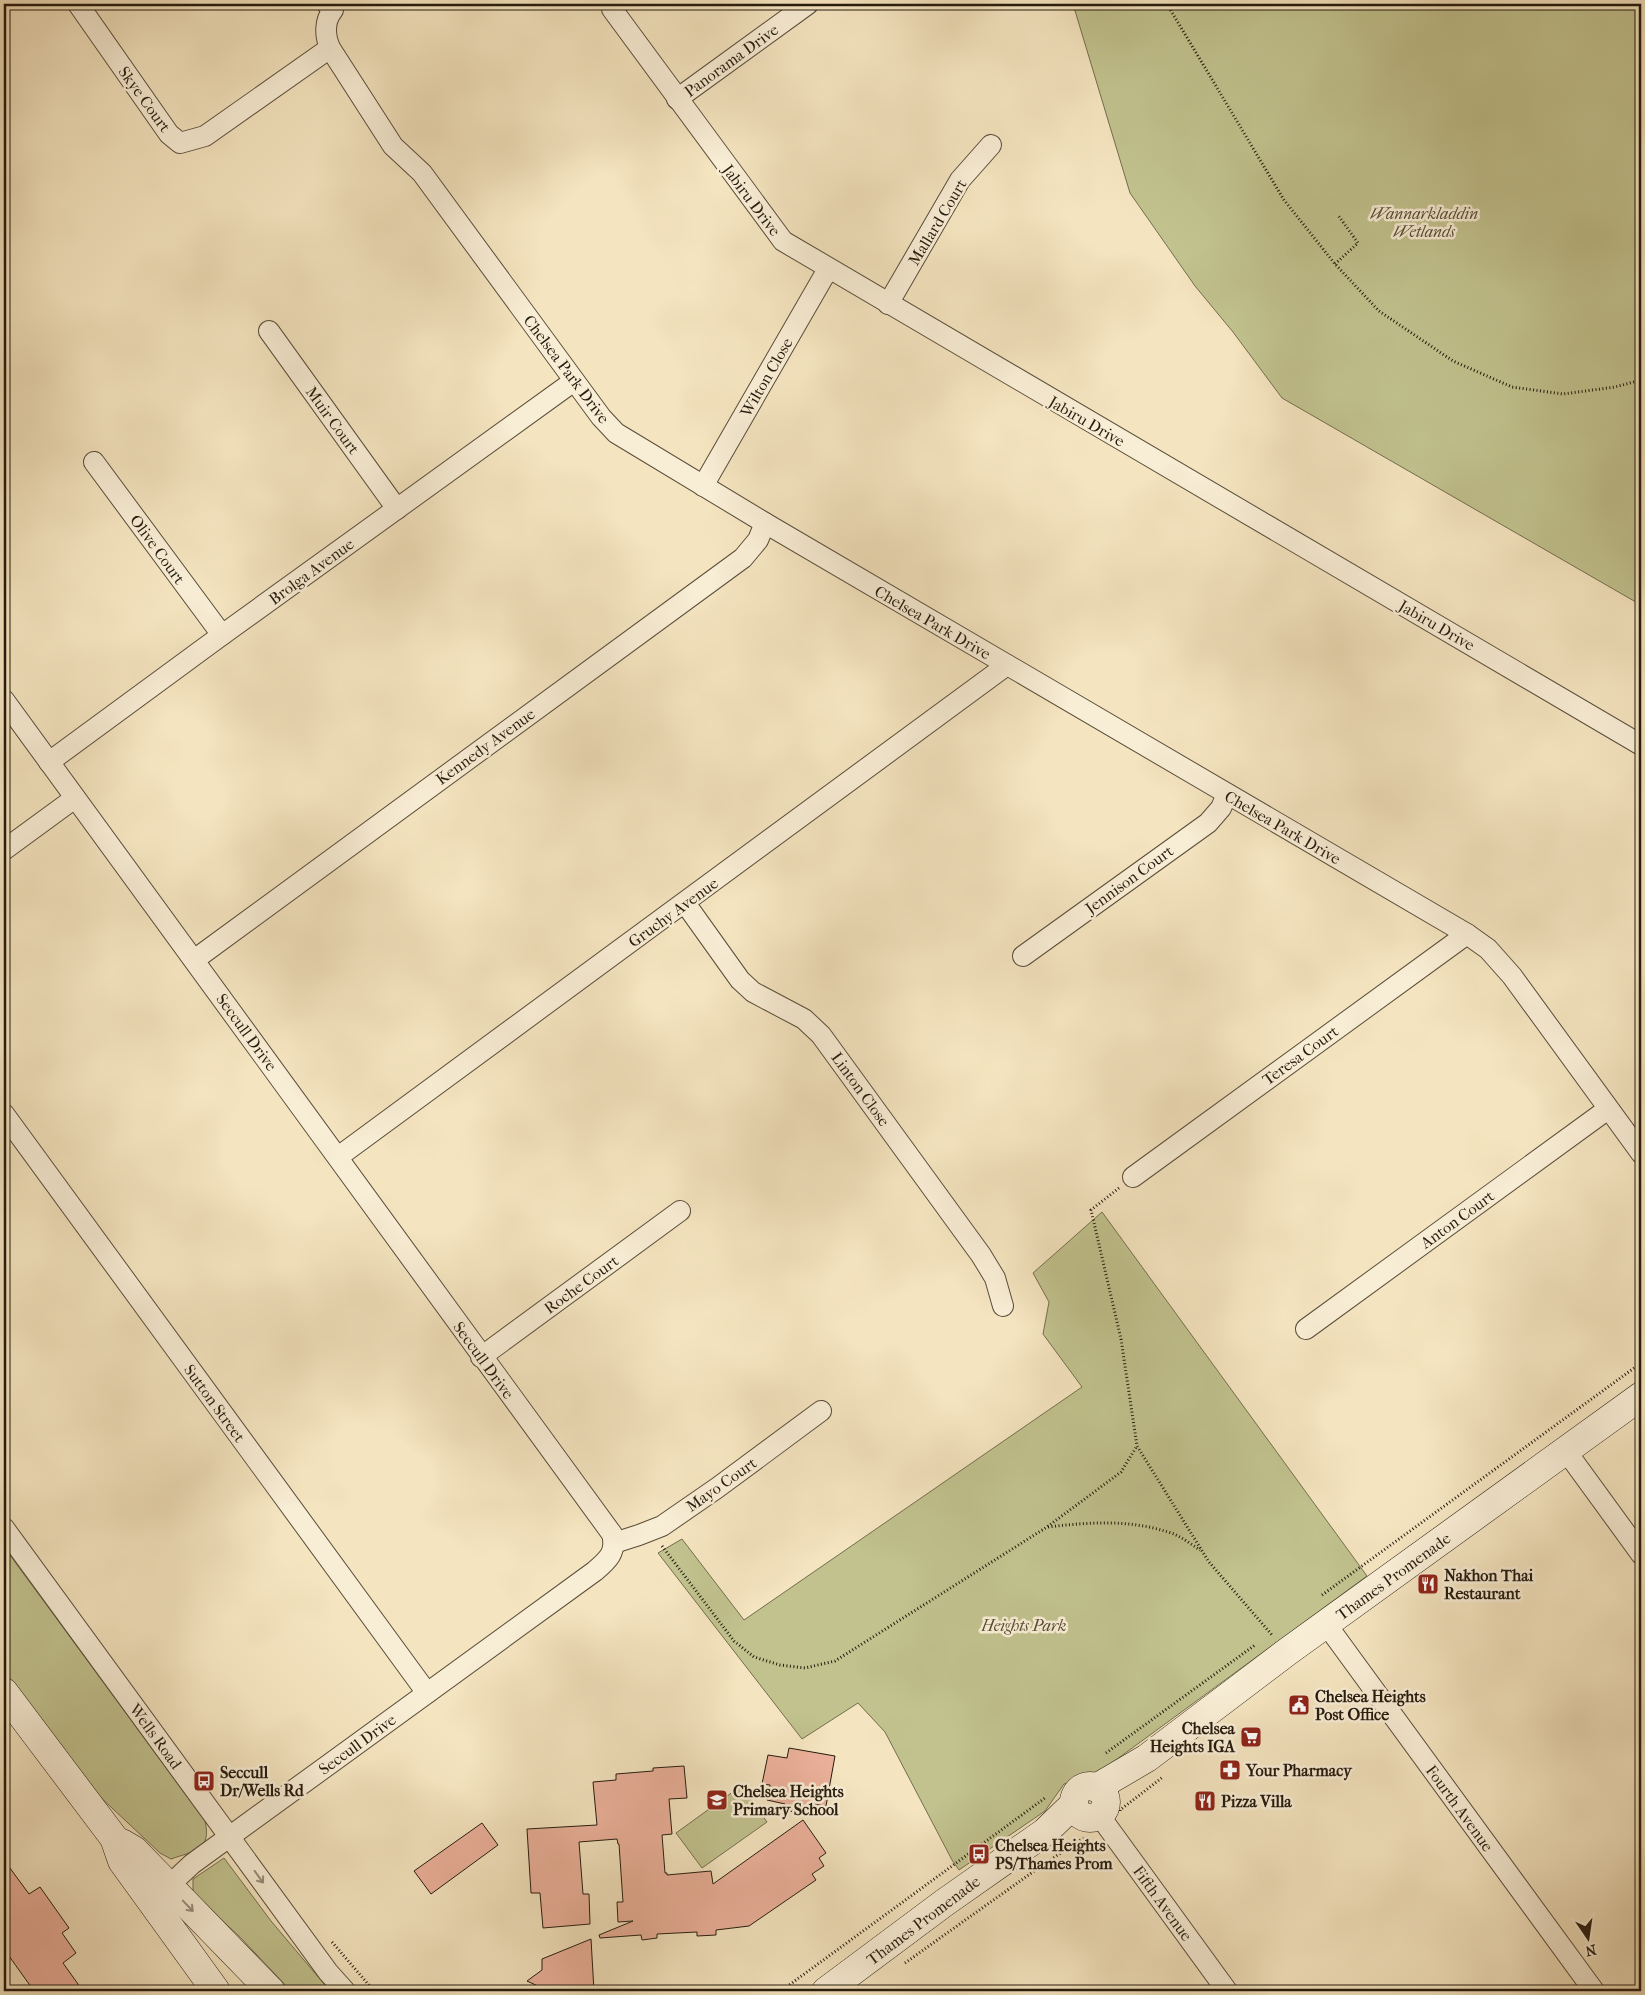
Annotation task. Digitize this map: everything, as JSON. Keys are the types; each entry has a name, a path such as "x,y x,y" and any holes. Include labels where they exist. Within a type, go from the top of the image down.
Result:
{"main road":[{"name":"Thames Promenade","path":"826,1991 944,1903 1045,1832 1095,1809 1156,1767 1279,1638 1566,1451 1641,1396"},
{"path":"4,1692 114,1838 134,1850 216,1991"},
{"path":"160,1894 271,1991"}],"street":[{"name":"Skye Court","path":"78,4 169,134 180,143 205,136 330,48"},
{"name":"Panorama Drive","path":"677,99 808,4"},
{"name":"Chelsea Park Drive","path":"335,6 329,15 326,26 327,39 330,48 346,75 393,146 422,173 574,381 616,434 1488,948 1512,976 1641,1154"},
{"name":"Jabiru Drive","path":"612,9 783,242 1641,745"},
{"name":"Mallard Court","path":"888,304 960,180 991,145"},
{"name":"Wilton Close","path":"703,486 828,269"},
{"name":"Muir Court","path":"269,331 397,508"},
{"name":"Brolga Avenue","path":"49,762 574,381"},
{"name":"Olive Court","path":"94,462 222,635"},
{"name":"Kennedy Avenue","path":"194,960 743,558 758,540 765,523"},
{"name":"Gruchy Avenue","path":"338,1156 1007,665"},
{"name":"Seccull Drive","path":"4,700 338,1156 481,1357 612,1534 614,1543 614,1551 608,1561 192,1864 160,1894"},
{"name":"Jennison Court","path":"1023,956 1208,823 1220,808 1227,794"},
{"path":"4,850 75,798"},
{"name":"Linton Close","path":"685,903 740,980 753,992 804,1019 821,1035 981,1255 995,1278 1003,1306"},
{"name":"Teresa Court","path":"1133,1177 1466,934"},
{"name":"Anton Court","path":"1306,1329 1608,1109"},
{"name":"Sutton Street","path":"4,1114 427,1693"},
{"name":"Roche Court","path":"481,1357 680,1212"},
{"name":"Mayo Court","path":"614,1543 662,1526 821,1411"},
{"path":"1566,1451 1641,1554"},
{"name":"Wells Road","path":"4,1528 328,1972 344,1991"},
{"name":"Fourth Avenue","path":"1321,1612 1594,1991"},
{"name":"Fifth Avenue","path":"1095,1809 1228,1991"}],"path":[{"path":"1167,4 1284,200 1335,264 1379,311 1401,328 1454,362 1512,387 1563,394 1615,387 1641,380"},
{"path":"1335,264 1358,244 1338,215"},
{"path":"1133,1177 1091,1210 1121,1339 1137,1446 1209,1562 1279,1638"},
{"path":"1321,1612 1641,1363"},
{"path":"639,1535 662,1546 734,1641 754,1657 780,1665 805,1668 835,1661 1047,1527 1121,1472 1137,1446"},
{"path":"1047,1527 1093,1522 1132,1523 1175,1535 1203,1552"},
{"path":"1263,1639 1279,1638"},
{"path":"1101,1757 1256,1644"},
{"path":"899,1968 1082,1839 1088,1838 1093,1844 1095,1809 1124,1820 1120,1810 1156,1767"},
{"path":"781,1991 1046,1798"}],"green space":[{"name":"Wannarkladdin Wetlands","path":"1073,4 1641,4 1641,605 1282,398 1233,332 1195,286 1130,193"},
{"name":"Heights Park","path":"1102,1212 1367,1576 1094,1776 1064,1784 1045,1811 959,1870 885,1732 858,1703 802,1739 658,1553 682,1539 744,1620 1082,1387 1043,1334 1049,1302 1033,1273"},
{"path":"4,1547 205,1821 206,1838 199,1848 171,1859 160,1853 96,1793 4,1671"},
{"path":"741,1786 767,1822 702,1868 676,1833"},
{"path":"224,1858 271,1921 330,1991 291,1991 239,1936 193,1895 193,1879"}],"building":[{"path":"789,1748 835,1756 826,1806 812,1804 810,1815 784,1810 785,1804 767,1800 770,1785 762,1784 768,1755 787,1758"},
{"path":"684,1766 687,1798 669,1799 672,1834 662,1835 665,1873 667,1875 711,1871 713,1884 803,1820 826,1853 819,1858 824,1866 812,1874 816,1880 749,1926 716,1930 716,1935 697,1936 697,1932 657,1934 657,1938 642,1940 641,1935 600,1938 599,1935 633,1921 618,1922 617,1902 623,1902 619,1844 617,1839 579,1842 583,1894 589,1894 590,1924 543,1928 540,1893 531,1893 527,1829 597,1825 593,1782 616,1780 616,1774 653,1771 653,1768"},
{"path":"482,1823 498,1845 431,1894 414,1871"},
{"path":"4,1860 29,1894 40,1887 69,1928 62,1933 76,1953 63,1963 83,1991 34,1991 4,1949"},
{"path":"591,1939 594,1991 540,1991 540,1987 527,1981 542,1970 542,1959"}],"place":[{"name":"Nakhon Thai Restaurant","path":"1428,1584"},
{"name":"Chelsea Heights Post Office","path":"1299,1705"},
{"name":"Chelsea Heights IGA","path":"1251,1737"},
{"name":"Your Pharmacy","path":"1230,1770"},
{"name":"Seccull Dr/Wells Rd","path":"204,1781"},
{"name":"Chelsea Heights Primary School","path":"717,1800"},
{"name":"Pizza Villa","path":"1205,1801"},
{"name":"Chelsea Heights PS/Thames Prom","path":"979,1854"}]}
